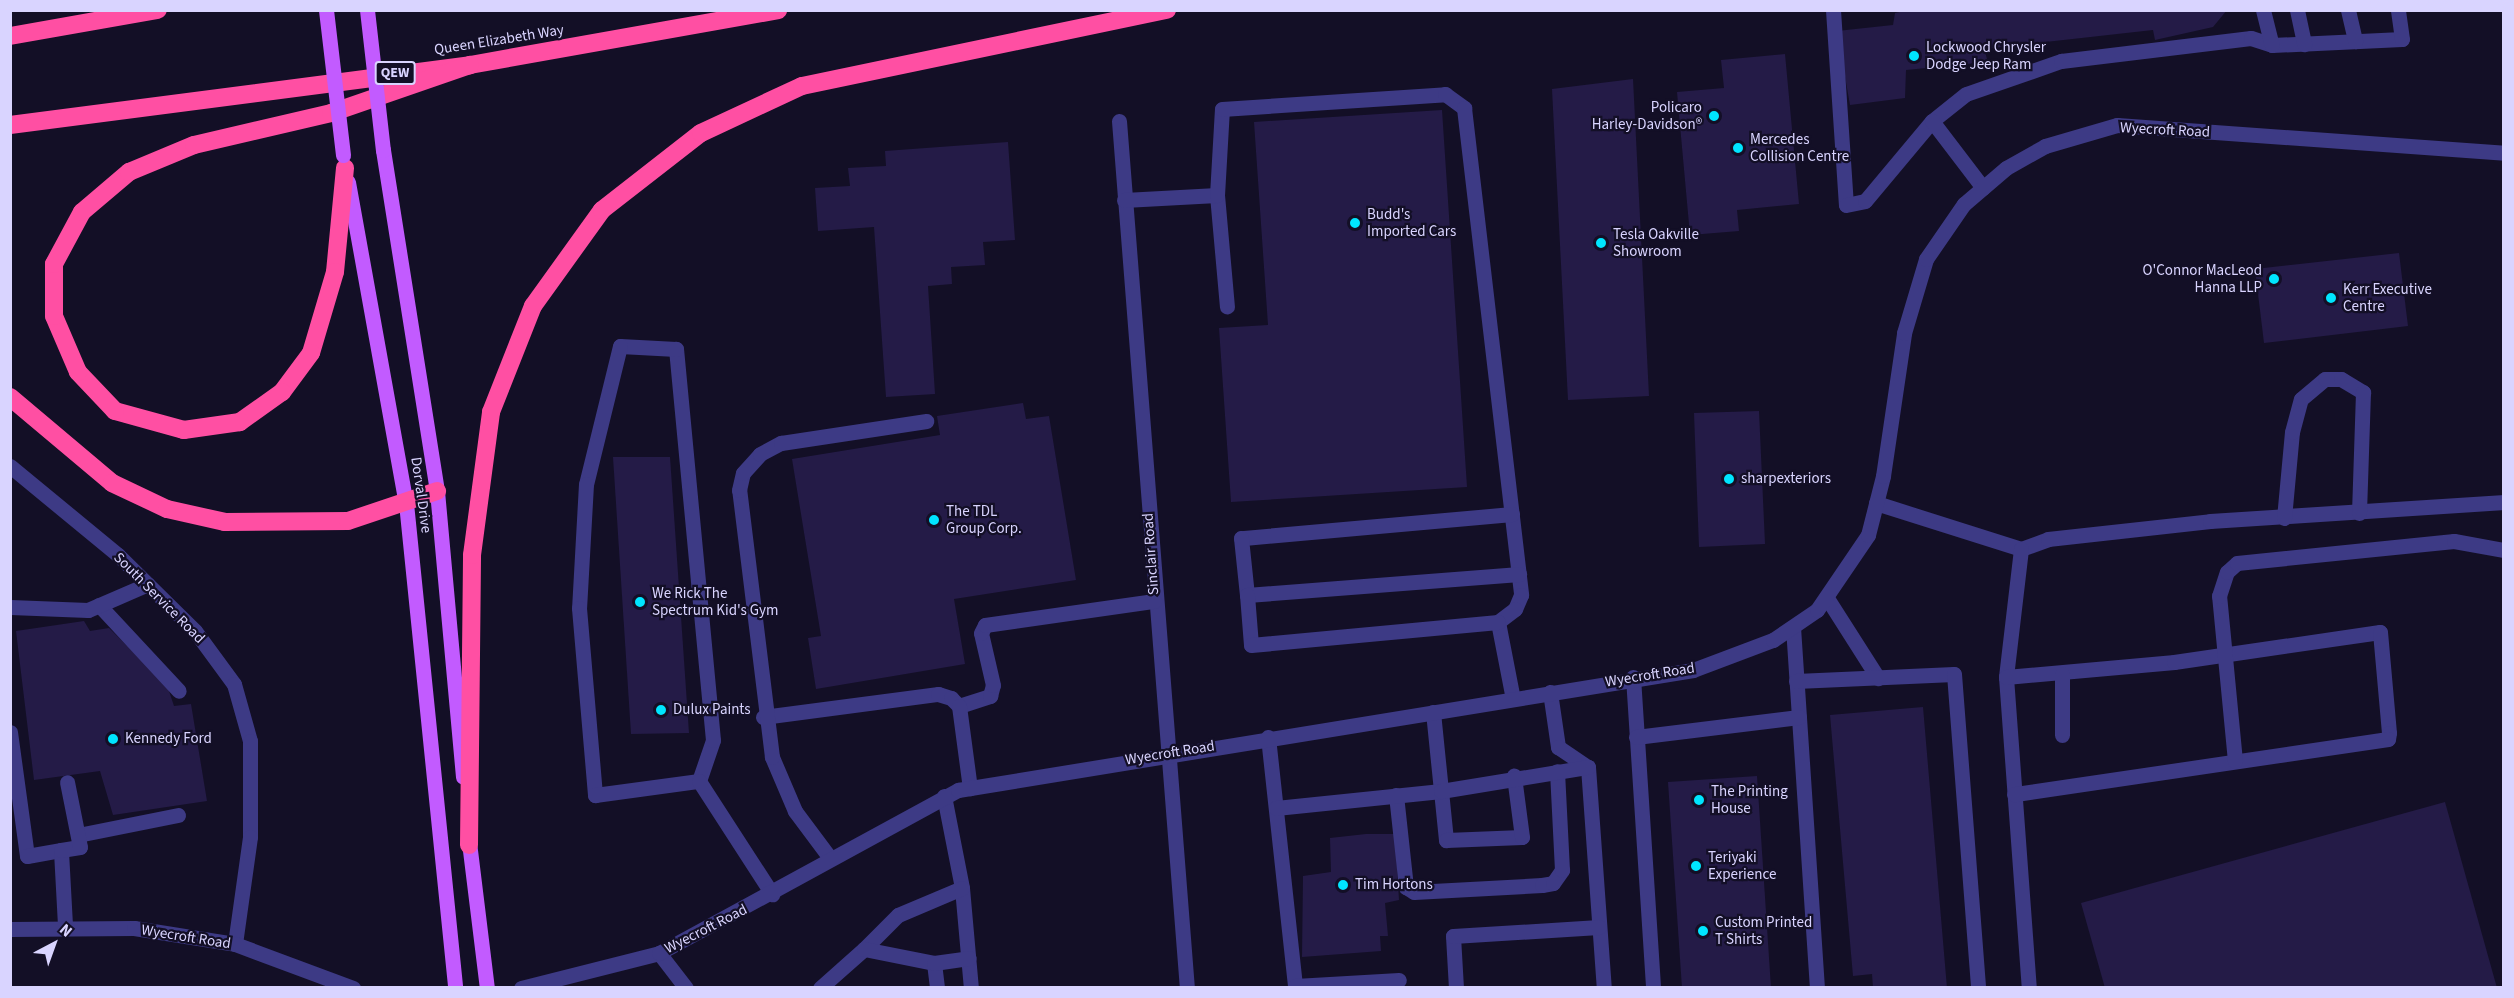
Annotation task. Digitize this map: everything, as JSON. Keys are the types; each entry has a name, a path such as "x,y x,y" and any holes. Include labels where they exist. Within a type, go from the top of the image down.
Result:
{"highway":[{"path":"10,36 158,10"},
{"name":"Queen Elizabeth Way","path":"10,125 470,65 778,10"},
{"path":"469,845 472,555 490,412 533,306 602,210 701,133 802,86 1167,10"},
{"path":"344,162 335,272 311,353 282,392 240,422 184,430 115,411 78,372 54,316 54,264 82,212 129,172 194,145 331,113 470,65"},
{"path":"10,397 112,483 167,509 225,522 287,525 348,521 437,491"}],"main road":[{"name":"Dorval Drive","path":"326,10 344,162 406,503 455,987"},
{"name":"Dorval Drive","path":"367,10 383,150 437,491 469,845 487,987"}],"street":[{"path":"1833,10 1846,205 1865,201 1932,121 1966,94 2061,61 2251,38 2272,45 2402,39 2398,10"},
{"path":"2264,10 2272,45"},
{"path":"2297,10 2304,44"},
{"path":"2348,10 2355,41"},
{"path":"1227,307 1216,195 1222,109 1445,94 1464,108 1512,514 1521,595 1515,609 1498,622 1251,645 1241,538 1512,514"},
{"name":"Sinclair Road","path":"1119,121 1154,601 1187,987"},
{"path":"1932,121 1983,188"},
{"name":"Wyecroft Road","path":"521,987 659,952 772,894 830,858 944,796 970,788 1166,753 1693,670 1773,640 1827,598 1868,536 1876,503 1904,333 1926,259 1964,204 1983,188 2044,146 2118,125 2504,153"},
{"path":"1124,200 1216,195"},
{"path":"620,346 676,349 713,740 699,781 595,795 579,608 586,484 620,346"},
{"path":"2284,518 2301,399 2325,379 2341,379 2363,392 2359,513"},
{"path":"830,858 782,788 763,717 739,490 743,473 760,454 781,443 926,421"},
{"name":"South Service Road","path":"12,471 148,584 195,630 234,684 250,741 250,837 235,944"},
{"path":"1876,503 2021,549 2059,538 2504,502"},
{"path":"2235,761 2219,596 2227,572 2237,562 2454,541 2504,549"},
{"path":"2021,549 2006,677 2029,987"},
{"path":"1247,595 1519,574"},
{"path":"10,607 88,610 148,584"},
{"path":"1827,598 1878,678"},
{"path":"763,717 938,694 959,706 990,696 993,685 981,633 993,621 1154,601"},
{"path":"99,605 179,691"},
{"path":"1498,622 1513,699"},
{"path":"1792,627 1817,987"},
{"path":"2006,677 2062,674 2380,632 2388,739 2014,794"},
{"path":"1796,681 1954,674 1978,987"},
{"path":"2062,674 2062,735"},
{"path":"1633,678 1653,987"},
{"path":"1550,692 1558,747 1588,767"},
{"path":"959,706 970,788"},
{"path":"1433,712 1446,840 1522,837 1514,776"},
{"path":"1636,737 1799,717"},
{"path":"10,732 27,856 80,847 67,782"},
{"path":"1268,737 1295,986 1399,980"},
{"path":"1276,808 1441,790 1514,776 1588,767"},
{"path":"1588,767 1604,987 1598,987"},
{"path":"1396,795 1406,887 1414,892 1542,885 1553,883 1562,870 1557,771"},
{"path":"699,781 772,894"},
{"path":"944,796 962,888 971,987"},
{"path":"78,835 177,815"},
{"path":"61,850 64,925"},
{"path":"820,987 864,949 898,915 962,888"},
{"name":"Wyecroft Road","path":"10,929 64,925 134,928 235,944 353,987"},
{"path":"1456,987 1453,936 1599,927"},
{"path":"864,949 934,963 969,958"},
{"path":"659,952 686,987"},
{"path":"934,963 936,987"}],"building":[{"name":"Lockwood Chrysler Dodge Jeep Ram","path":"1908,10 2227,10 2213,27 2155,40 2153,30 1984,49 1988,62 1906,70 1905,98 1850,105 1837,31 1893,25 1895,13"},
{"name":"Mercedes Collision Centre","path":"1785,54 1799,204 1737,210 1739,231 1690,235 1677,92 1724,88 1721,60"},
{"name":"Tesla Oakville Showroom","path":"1633,79 1649,396 1568,400 1552,89"},
{"name":"Budd's Imported Cars","path":"1442,110 1467,487 1231,502 1219,328 1268,325 1254,122"},
{"path":"1008,142 1015,240 983,242 985,265 951,267 952,284 928,286 935,394 886,397 874,227 818,231 815,188 850,186 848,168 886,166 885,151"},
{"name":"Kerr Executive Centre","path":"2399,253 2408,326 2264,343 2255,269"},
{"name":"The TDL Group Corp.","path":"1023,403 1026,419 1049,416 1076,580 954,599 965,664 816,689 808,638 821,636 792,459 940,435 937,416"},
{"name":"sharpexteriors","path":"1759,411 1765,544 1699,547 1694,413"},
{"path":"613,457 670,457 689,733 631,734"},
{"name":"Kennedy Ford","path":"84,621 90,631 109,628 167,685 174,706 191,704 207,801 113,815 100,771 34,780 16,631"},
{"path":"1923,707 1947,988 1873,988 1872,974 1853,976 1830,715"},
{"path":"1757,776 1771,988 1682,988 1668,782"},
{"path":"2445,802 2497,988 2105,988 2081,903"},
{"path":"1395,834 1399,900 1385,903 1388,936 1380,936 1381,951 1302,957 1303,876 1331,872 1330,838"}],"place":[{"name":"Lockwood Chrysler Dodge Jeep Ram","path":"1914,56"},
{"name":"Policaro Harley-Davidson®","path":"1714,116"},
{"name":"Mercedes Collision Centre","path":"1738,148"},
{"name":"Budd's Imported Cars","path":"1355,223"},
{"name":"Tesla Oakville Showroom","path":"1601,243"},
{"name":"O'Connor MacLeod Hanna LLP","path":"2274,279"},
{"name":"Kerr Executive Centre","path":"2331,298"},
{"name":"sharpexteriors","path":"1729,479"},
{"name":"The TDL Group Corp.","path":"934,520"},
{"name":"We Rick The Spectrum Kid's Gym","path":"640,602"},
{"name":"Dulux Paints","path":"661,710"},
{"name":"Kennedy Ford","path":"113,739"},
{"name":"The Printing House","path":"1699,800"},
{"name":"Teriyaki Experience","path":"1696,866"},
{"name":"Tim Hortons","path":"1343,885"},
{"name":"Custom Printed T Shirts","path":"1703,931"}]}
